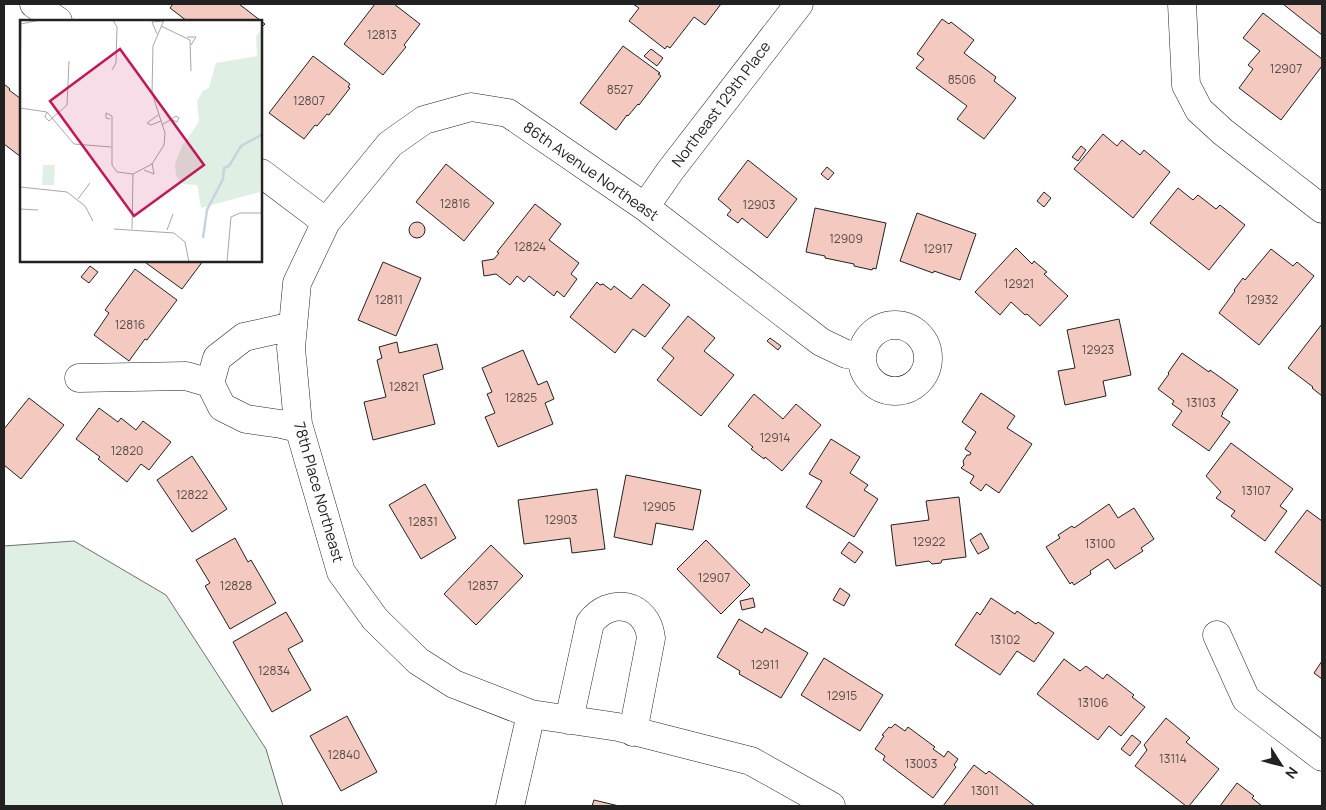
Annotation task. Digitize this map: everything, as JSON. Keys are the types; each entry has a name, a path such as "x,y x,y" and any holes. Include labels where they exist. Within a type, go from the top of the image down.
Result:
{"street":[{"path":"34,4 57,20"},
{"name":"Northeast 129th Place","path":"645,207 799,4"},
{"path":"1182,4 1186,85 1199,110 1223,132 1322,209"},
{"name":"86th Avenue Northeast","path":"292,337 297,283 326,222 390,144 424,120 472,107 508,113 645,207 821,342 846,354 861,356"},
{"path":"262,174 326,222"},
{"path":"292,337 244,337 217,358 210,383 222,407 246,419 300,428"},
{"name":"78th Place Northeast","path":"292,337 300,428 341,572 375,619 418,661 454,684 531,714 618,727 750,761 831,806"},
{"path":"79,378 186,376 210,383"},
{"path":"569,720 590,623 602,610 620,606 630,608 638,613 650,628 651,638 633,732"},
{"path":"1217,635 1246,699 1322,757"},
{"path":"510,806 531,714"}],"green space":[{"path":"74,541 166,595 266,749 283,806 4,806 4,546"}],"building":[{"path":"173,4 239,4 260,20 186,20 170,8"},
{"path":"375,4 394,4 420,24 404,45 406,47 383,75 344,44"},
{"path":"633,4 721,4 705,25 694,17 670,48 667,46 665,49 629,21 639,8"},
{"path":"1283,4 1322,4 1322,35"},
{"path":"1263,13 1322,59 1322,66 1281,120 1239,88 1253,69 1248,65 1260,51 1243,38"},
{"path":"942,19 949,24 951,22 974,40 964,53 996,77 994,81 1016,98 984,139 957,119 967,106 916,68 924,59 917,54"},
{"path":"623,46 660,73 658,74 661,76 639,105 627,115 616,130 580,103"},
{"path":"651,49 663,58 657,66 644,56"},
{"path":"313,56 350,84 348,87 350,88 329,115 327,114 317,126 315,125 304,139 269,113"},
{"path":"4,84 20,98 20,156 4,144"},
{"path":"1103,134 1117,146 1122,140 1140,155 1144,150 1170,172 1133,218 1074,169"},
{"path":"1081,146 1086,150 1078,161 1072,157"},
{"path":"748,160 797,199 767,238 742,218 738,223 727,215 731,210 718,199"},
{"path":"446,164 494,203 464,241 416,202"},
{"path":"827,167 834,173 828,180 821,174"},
{"path":"1178,188 1193,200 1198,195 1216,209 1220,205 1245,225 1209,270 1150,223"},
{"path":"1044,192 1051,198 1044,207 1037,201"},
{"path":"535,204 561,224 549,240 579,263 571,274 577,279 564,297 557,291 554,296 529,276 524,282 517,276 510,285 496,274 484,276 482,261 494,259 499,253 497,252"},
{"path":"815,208 886,223 876,269 873,268 872,270 854,266 854,264 806,252"},
{"path":"917,213 976,234 960,280 900,261"},
{"path":"414,222 420,222 425,227 423,236 414,238 409,233 409,227"},
{"path":"1016,248 1032,264 1034,261 1047,272 1044,274 1068,296 1040,326 1011,302 1000,315 975,292"},
{"path":"1271,249 1293,266 1297,262 1314,276 1259,345 1219,313 1243,278 1245,280"},
{"path":"147,262 202,262 182,289"},
{"path":"383,262 421,278 396,336 358,320"},
{"path":"90,266 98,272 89,283 81,277"},
{"path":"135,269 177,300 129,361 94,335 109,313 105,310"},
{"path":"597,282 611,290 614,286 631,299 643,284 670,305 645,337 633,329 615,353 570,317"},
{"path":"688,316 715,338 704,351 734,375 701,416 657,380 674,358 662,348"},
{"path":"1119,319 1131,375 1103,381 1106,396 1065,405 1058,371 1075,368 1067,330"},
{"path":"1322,324 1322,396 1288,368"},
{"path":"770,338 781,346 778,350 767,341"},
{"path":"397,342 399,353 437,344 443,369 423,375 435,424 373,440 364,402 386,397 377,360 382,358 379,347"},
{"path":"523,350 538,385 547,381 554,399 545,403 553,424 498,447 485,417 495,413 487,394 492,392 482,368"},
{"path":"1182,353 1238,390 1221,416 1230,422 1209,451 1172,425 1182,411 1172,404 1174,401 1158,389"},
{"path":"981,393 1015,416 1007,428 1032,444 999,493 986,484 981,491 970,483 974,476 961,468 967,455 971,453 965,449 976,432 962,422"},
{"path":"754,394 783,419 796,404 821,425 782,471 765,457 764,459 751,449 753,447 728,426"},
{"path":"29,398 64,425 21,479 4,465 4,429"},
{"path":"99,408 118,422 121,418 136,430 143,421 171,442 149,470 141,464 127,482 98,459 100,457 76,439"},
{"path":"831,439 860,457 850,473 868,485 864,490 878,499 854,537 806,507 822,481 809,474"},
{"path":"1231,443 1293,489 1280,506 1287,511 1265,541 1231,516 1235,511 1216,498 1221,492 1206,476"},
{"path":"192,456 227,509 192,532 157,480"},
{"path":"626,475 701,490 693,530 656,523 652,545 614,537"},
{"path":"425,484 456,538 421,559 389,505"},
{"path":"597,489 605,549 572,553 570,538 524,544 518,500"},
{"path":"959,497 966,557 942,560 941,563 932,564 929,561 896,566 891,525 929,520 926,501"},
{"path":"1109,504 1118,518 1134,508 1154,539 1141,548 1143,551 1115,569 1108,559 1090,571 1091,574 1074,585 1072,582 1070,584 1046,547 1060,538 1058,535 1072,526 1074,528"},
{"path":"1307,510 1322,521 1322,587 1275,552"},
{"path":"981,533 989,548 978,554 970,540"},
{"path":"235,538 248,562 251,560 276,603 230,629 205,586 210,583 196,560"},
{"path":"706,540 750,585 721,614 677,569"},
{"path":"849,542 863,552 855,563 841,553"},
{"path":"491,545 523,576 476,625 444,594"},
{"path":"840,588 850,595 844,606 833,600"},
{"path":"753,598 755,607 742,610 740,601"},
{"path":"991,598 1015,614 1017,611 1054,633 1034,662 1017,651 1000,675 955,645 977,612 980,615"},
{"path":"286,612 303,641 288,649 311,690 272,712 233,642"},
{"path":"739,619 762,633 765,628 808,653 781,698 739,674 740,671 717,657"},
{"path":"824,658 883,695 860,731 801,695"},
{"path":"1064,659 1080,671 1086,666 1103,679 1107,674 1134,695 1132,697 1145,707 1121,736 1109,726 1098,740 1037,694"},
{"path":"1322,661 1322,679 1314,673"},
{"path":"347,716 377,772 341,791 310,736"},
{"path":"1166,718 1190,738 1186,742 1219,769 1189,806 1186,806 1135,766 1147,750 1144,745"},
{"path":"895,724 905,731 908,727 935,747 933,749 944,757 948,751 958,759 954,765 956,767 933,798 883,760 885,756 875,749 884,736 882,735 889,727 891,728"},
{"path":"1132,735 1141,742 1130,756 1121,749"},
{"path":"974,765 986,774 989,771 1035,806 943,806"},
{"path":"1237,783 1254,796 1252,798 1262,806 1220,806"},
{"path":"594,800 619,806 592,806"}]}
